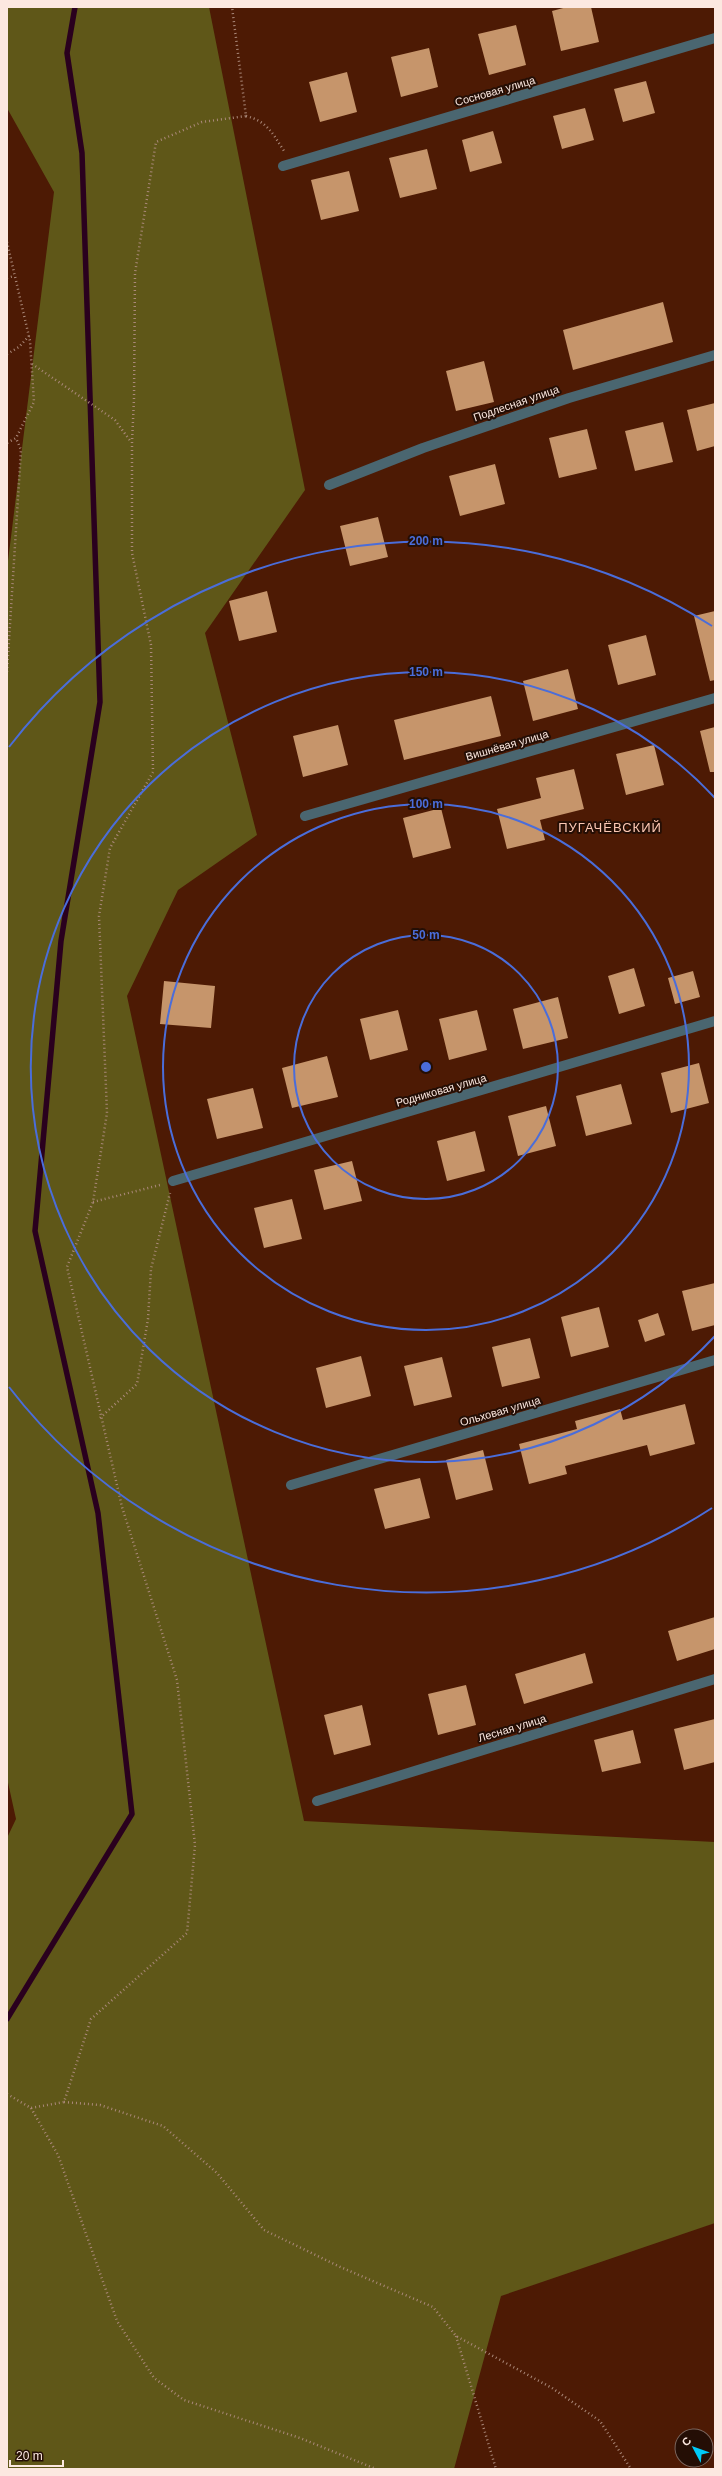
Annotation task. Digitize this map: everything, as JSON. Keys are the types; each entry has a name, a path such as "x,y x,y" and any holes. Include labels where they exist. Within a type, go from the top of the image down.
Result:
{"street":[{"name":"Сосновая улица","path":"288,165 715,38"},
{"name":"Подлесная улица","path":"329,485 423,448 569,398 715,355"},
{"name":"Вишнёвая улица","path":"305,816 715,698"},
{"name":"Родниковая улица","path":"173,1182 715,1021"},
{"name":"Ольховая улица","path":"291,1485 715,1360"},
{"name":"Лесная улица","path":"316,1801 715,1679"}],"path":[{"path":"232,7 246,116"},
{"path":"64,2102 91,2019 186,1933 195,1845 177,1680 134,1549 100,1418 67,1267 93,1202 107,1113 100,916 110,848 153,772 151,645 132,553 135,273 156,142 202,122 246,116 259,119 269,127 288,165"},
{"path":"7,242 29,336 34,402 16,438 7,443"},
{"path":"7,278 14,276"},
{"path":"7,354 19,347 29,336"},
{"path":"32,364 114,420 132,442"},
{"path":"7,672 21,450 16,438"},
{"path":"93,1202 173,1182 151,1268 148,1319 137,1384 100,1418"},
{"path":"7,2094 31,2108 58,2155 117,2321 154,2378 184,2400 300,2438 376,2469"},
{"path":"31,2108 64,2102 100,2105 163,2126 217,2173 264,2230 338,2266 433,2307 456,2336 496,2469"},
{"path":"456,2336 552,2388 600,2421 631,2469"}],"shaded area":[{"path":"7,7 209,7 305,490 205,633 257,835 178,890 127,996 304,1821 715,1842 715,2223 501,2296 454,2469 7,2469 7,1838 16,1819 7,1778 7,569 54,192 7,108"}],"building":[{"path":"567,7 591,7 599,42 561,51 552,11"},
{"path":"516,25 526,65 489,75 478,34"},
{"path":"429,48 438,87 401,97 391,57"},
{"path":"347,72 357,112 320,122 309,82"},
{"path":"646,81 655,113 623,122 614,89"},
{"path":"585,108 594,140 562,149 553,116"},
{"path":"493,131 502,163 470,172 462,140"},
{"path":"427,149 437,189 400,198 389,158"},
{"path":"349,171 359,211 321,220 311,180"},
{"path":"663,302 673,342 573,370 563,330"},
{"path":"484,361 494,402 456,411 446,371"},
{"path":"715,403 715,446 697,451 687,410"},
{"path":"663,422 673,462 635,471 625,431"},
{"path":"587,429 597,469 559,478 549,438"},
{"path":"495,464 505,504 460,516 449,476"},
{"path":"378,517 388,557 350,566 340,526"},
{"path":"267,591 277,632 239,641 229,601"},
{"path":"715,611 715,680 710,681 694,616"},
{"path":"646,635 656,675 618,685 608,645"},
{"path":"568,669 578,709 533,721 523,681"},
{"path":"491,696 501,736 404,760 394,720"},
{"path":"338,725 348,765 303,777 293,736"},
{"path":"715,727 715,772 710,772 700,731"},
{"path":"654,745 664,785 626,795 616,754"},
{"path":"574,769 584,809 540,820 545,840 507,849 497,809 541,798 536,778"},
{"path":"441,808 451,848 413,858 403,818"},
{"path":"634,968 645,1006 619,1014 608,976"},
{"path":"693,971 700,997 675,1004 668,978"},
{"path":"164,981 215,986 211,1028 160,1024"},
{"path":"558,997 568,1038 523,1049 513,1009"},
{"path":"398,1010 408,1050 370,1060 360,1019"},
{"path":"477,1010 487,1050 449,1060 439,1019"},
{"path":"327,1056 338,1097 292,1108 282,1068"},
{"path":"699,1063 709,1103 671,1113 661,1073"},
{"path":"621,1084 632,1124 586,1136 576,1096"},
{"path":"253,1088 263,1128 217,1139 207,1099"},
{"path":"546,1106 556,1146 518,1156 508,1116"},
{"path":"475,1131 485,1171 447,1181 437,1141"},
{"path":"352,1161 362,1201 324,1210 314,1170"},
{"path":"292,1199 302,1239 264,1248 254,1208"},
{"path":"715,1283 715,1325 692,1331 682,1291"},
{"path":"599,1307 609,1347 571,1357 561,1317"},
{"path":"658,1313 665,1335 645,1342 638,1320"},
{"path":"530,1338 540,1378 502,1387 492,1347"},
{"path":"361,1356 371,1396 326,1408 316,1368"},
{"path":"442,1357 452,1397 414,1406 404,1366"},
{"path":"685,1404 695,1444 650,1456 647,1445 565,1466 567,1474 529,1484 519,1444 577,1429 575,1421 620,1409 623,1420"},
{"path":"483,1450 493,1490 456,1500 446,1460"},
{"path":"420,1478 430,1518 385,1529 374,1489"},
{"path":"715,1617 715,1649 677,1661 668,1631"},
{"path":"585,1653 593,1683 524,1704 515,1674"},
{"path":"466,1685 476,1725 438,1735 428,1694"},
{"path":"362,1705 371,1745 334,1755 324,1715"},
{"path":"715,1719 715,1762 684,1770 674,1729"},
{"path":"633,1730 641,1763 602,1772 594,1740"}],"waterway":[{"path":"7,2019 132,1814 98,1513 35,1231 61,941 100,702 82,153 67,53 75,7"}],"district":[{"name":"ПУГАЧЁВСКИЙ","path":"610,827"}]}
